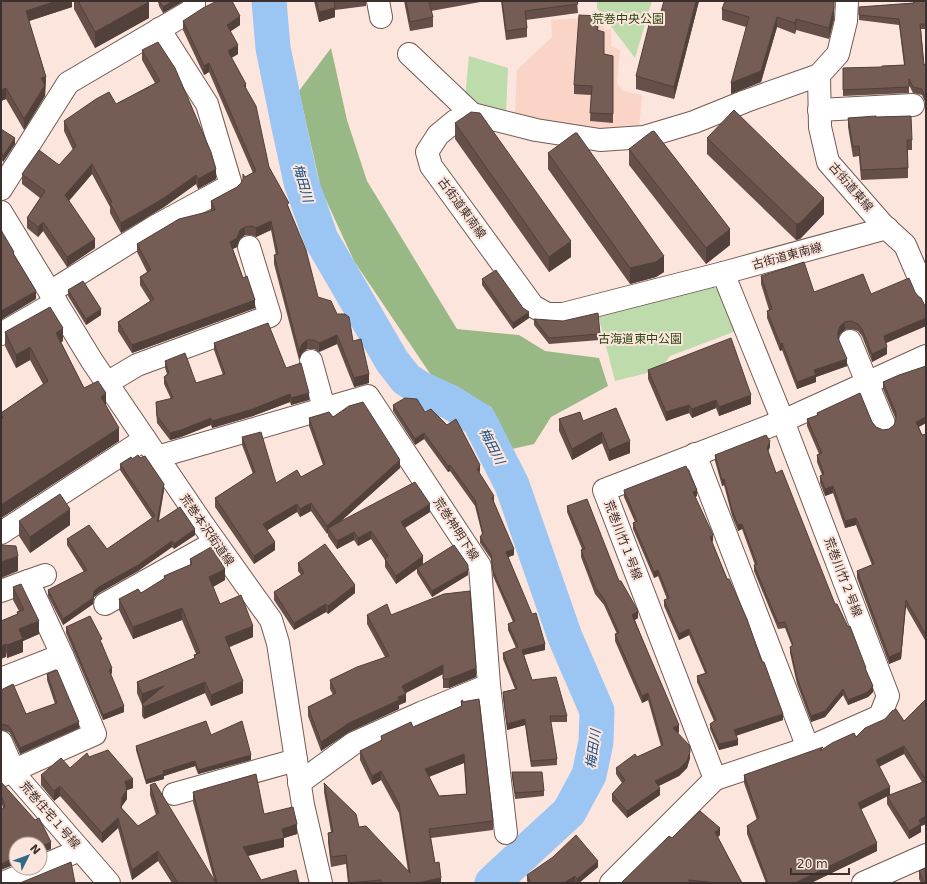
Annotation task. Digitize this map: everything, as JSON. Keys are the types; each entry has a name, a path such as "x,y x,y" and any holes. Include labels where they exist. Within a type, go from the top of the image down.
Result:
{"street":[{"path":"1,189 68,83 194,9 194,1"},
{"path":"410,54 472,114 536,130 600,140 644,137 694,122 746,101 819,75 838,54 846,21 847,1"},
{"path":"1,334 154,227 231,185 206,104 159,29"},
{"name":"古街道東線","path":"819,75 820,127 828,162 887,228 905,245 926,294"},
{"path":"820,110 913,105"},
{"name":"古街道東南線","path":"472,114 455,121 438,134 427,152 431,166 533,306 547,314 563,314 723,273 887,228"},
{"name":"荒巻本沢街道線","path":"1,212 107,383 215,542 271,620 278,643 302,806 321,883"},
{"path":"107,383 137,365 270,316 249,247"},
{"name":"荒巻川竹２号線","path":"715,779 808,748 880,716 888,696 783,421 723,273"},
{"path":"850,341 884,424"},
{"name":"荒巻川竹１号線","path":"715,779 604,490 783,421 926,356"},
{"path":"311,362 324,408"},
{"name":"荒巻神明下線","path":"157,457 368,396 480,566 489,685"},
{"path":"1,533 145,439"},
{"path":"695,454 808,748"},
{"path":"105,604 215,542"},
{"path":"1,591 36,578 62,655 95,734 7,773"},
{"path":"1,679 62,655"},
{"path":"299,783 354,743 489,685 506,833"},
{"name":"荒巻住宅１号線","path":"1,742 7,773 16,776 109,883"},
{"path":"174,794 296,760"},
{"path":"611,883 715,779"},
{"path":"48,865 83,853 88,883"},
{"path":"863,883 926,855"},
{"path":"3,883 20,876"}],"shaded area":[{"path":"600,17 605,30 611,29 611,46 620,50 617,83 623,91 642,95 639,129 592,133 515,114 517,70 552,37 551,20"}],"green space":[{"name":"荒巻中央公園","path":"597,1 652,1 635,58 597,8"},
{"path":"331,48 347,120 367,181 457,329 519,335 545,351 599,358 608,386 551,417 534,444 512,449 491,407 431,375 354,261 321,189 299,91"},
{"path":"469,56 508,68 506,113 470,105 465,97"},
{"name":"古海道東中公園","path":"710,285 720,291 736,331 670,356 659,370 615,381 598,315"}],"building":[{"path":"1,1 57,1 26,11 46,77 41,78 45,85 24,119 6,88 1,90"},
{"path":"78,1 148,1 149,2 95,32"},
{"path":"159,1 173,1 163,7"},
{"path":"217,1 232,1 240,16 227,25 238,45 228,51 256,106 269,167 289,203 287,204 306,250 318,297 331,301 337,314 345,314 349,317 353,341 361,339 369,374 354,378 337,335 319,343 314,340 307,340 302,344 299,351 274,255 278,254 271,221 256,228 251,226 245,227 240,230 237,238 230,242 243,278 247,276 255,300 132,345 118,322 154,299 140,277 151,270 137,244 179,219 215,210 211,201 237,187 243,179 243,174 245,177 256,171 209,63 204,66 183,21"},
{"path":"316,1 334,1 335,8 319,12"},
{"path":"406,1 434,1 429,2 433,17 410,22"},
{"path":"502,1 577,1 578,4 525,11 527,28 506,31"},
{"path":"664,1 696,1 674,87 636,76 652,13 660,15"},
{"path":"725,1 834,1 834,8 829,28 796,19 795,23 777,17 761,71 731,83 749,17 722,9"},
{"path":"914,1 926,1 926,24 920,24 924,65 926,64 926,99 922,89 913,87 909,79 909,87 843,90 843,68 905,65 899,19 859,15 859,7 914,3"},
{"path":"579,15 599,16 597,30 604,32 604,54 613,56 613,114 590,113 592,86 574,85"},
{"path":"158,42 175,68 211,152 216,169 198,179 196,175 164,198 121,223 92,164 65,195 95,239 67,257 43,222 38,227 27,218 45,191 22,174 39,150 59,165 76,146 64,121 96,99 109,92 116,104 160,81 142,50"},
{"path":"734,110 824,198 800,223 796,224 707,138"},
{"path":"471,112 480,113 571,241 549,257 455,123"},
{"path":"911,116 912,140 907,140 908,168 861,170 859,146 853,147 848,118"},
{"path":"1,129 15,138 3,156 1,152"},
{"path":"654,131 730,229 706,248 629,149"},
{"path":"577,133 664,256 656,262 630,268 548,153"},
{"path":"1,230 36,291 1,311"},
{"path":"804,262 814,292 863,274 871,294 909,278 915,292 921,298 926,308 926,318 884,336 887,347 872,354 862,329 858,324 851,321 845,322 840,326 838,338 847,359 814,370 816,375 797,382 782,343 780,344 767,311 772,309 761,276"},
{"path":"496,270 523,308 529,312 513,323 482,279"},
{"path":"83,281 101,309 86,319 68,290"},
{"path":"50,307 63,328 56,333 84,388 98,381 106,393 101,397 119,428 1,505 1,419 3,418 1,413 48,381 30,347 16,355 5,332"},
{"path":"598,313 600,334 549,338 534,319 563,321"},
{"path":"268,323 286,368 301,363 309,393 291,398 290,394 253,409 212,421 211,418 170,433 157,416 156,402 173,398 164,377 169,373 165,361 185,353 196,383 225,374 214,343"},
{"path":"731,338 751,395 719,407 716,400 692,409 689,405 666,412 648,370"},
{"path":"926,366 926,417 916,422 922,435 926,434 926,635 906,600 901,652 889,657 857,571 874,564 856,518 845,521 833,486 825,489 820,476 824,474 817,455 822,453 807,419 818,415 817,413 860,393 872,422 876,427 883,430 889,429 894,425 896,413 883,382"},
{"path":"405,398 417,399 425,412 431,409 447,425 456,419 480,465 477,469 494,496 492,498 514,549 506,552 532,614 536,613 545,644 522,650 532,680 556,677 567,716 550,716 557,759 531,761 525,719 507,724 503,692 517,689 503,653 518,647 508,624 515,621 493,571 491,554 480,537 483,533 475,500 450,465 448,466 424,433 415,439 393,405"},
{"path":"363,402 400,460 327,526 311,503 300,509 297,504 263,524 275,542 254,556 215,498 255,472 242,437 261,432 276,483 297,470 301,477 325,464 309,418 329,412 333,417 349,406"},
{"path":"616,408 630,441 609,450 602,432 572,449 559,419 580,412 583,421"},
{"path":"766,435 770,441 767,448 776,473 782,470 835,604 837,604 848,627 850,626 873,686 868,692 848,700 843,689 825,711 811,716 797,678 790,647 793,645 785,622 778,623 754,565 757,564 742,524 738,525 732,510 724,479 722,480 715,455"},
{"path":"138,455 140,458 145,456 164,484 157,522 180,507 195,529 174,544 172,541 138,565 99,587 94,591 93,598 63,619 48,590 87,570 67,539 89,525 107,549 155,516 120,464 131,457 132,459"},
{"path":"686,466 697,490 693,492 713,535 710,537 727,579 729,579 747,619 762,662 764,662 783,714 734,730 738,740 719,744 710,724 716,720 697,676 707,673 689,629 679,634 664,600 669,598 658,570 654,572 633,523 637,521 624,491"},
{"path":"415,482 430,504 401,522 423,556 396,576 385,559 388,556 371,531 358,538 354,532 337,541 328,528"},
{"path":"60,494 70,509 30,537 19,521"},
{"path":"587,499 619,581 621,581 638,611 632,615 679,725 673,728 690,746 687,761 679,769 655,781 660,788 627,811 612,794 625,780 616,768 635,754 637,757 663,745 648,693 642,696 615,634 619,633 604,599 595,587 581,550 585,549 567,506"},
{"path":"325,544 355,585 328,606 326,604 294,623 274,592 304,573 298,563"},
{"path":"1,545 16,546 18,556 1,562"},
{"path":"454,545 468,565 468,570 432,591 417,568"},
{"path":"211,547 225,569 209,577 220,604 241,595 253,626 225,637 243,681 211,695 205,682 144,707 142,704 164,686 142,694 137,682 195,658 194,655 200,653 182,608 133,627 119,599 138,589 141,593 165,578 164,576 192,564 190,559"},
{"path":"21,584 39,621 19,629 23,639 1,646 1,621 18,614 17,612 24,610 13,587"},
{"path":"470,591 476,668 449,679 443,679 443,665 402,686 406,694 398,697 399,700 349,723 321,742 308,707 336,693 330,680 357,667 389,656 367,615 387,604 391,615 444,594"},
{"path":"90,616 102,639 100,640 112,668 109,670 124,706 103,715 66,627"},
{"path":"57,670 79,722 20,748 9,726 1,724 1,690 13,684 26,714 57,703 47,674"},
{"path":"479,699 493,821 429,829 435,863 439,862 441,878 417,883 381,883 381,880 349,883 346,855 331,857 328,833 333,832 324,783 356,814 359,827 366,826 410,873 399,804 381,771 372,776 360,751 382,740 381,736 411,722 413,727 462,706 461,701 463,700 462,702","holes":["464,754 467,794 439,796 425,769"]},
{"path":"926,699 926,780 904,746 876,760 890,787 858,803 877,843 795,883 768,883 747,826 759,818 744,775 823,747 820,751 832,743 854,733 856,737 865,728 885,719 892,711 896,709 904,721"},
{"path":"206,721 211,735 242,721 251,755 198,770 195,761 163,771 164,774 146,780 136,746"},
{"path":"108,750 133,779 125,781 127,790 122,797 121,808 138,826 159,813 150,785 155,783 216,883 178,883 158,851 132,870 118,818 102,833 60,786 54,791 41,775 61,758 70,768 87,753 89,757"},
{"path":"512,772 542,772 544,791 515,793"},
{"path":"256,774 264,814 293,807 297,824 282,829 284,838 243,847 261,880 296,870 299,883 217,883 193,792"},
{"path":"926,781 926,816 919,820 921,824 909,831 887,796"},
{"path":"1,782 35,820 39,818 48,836 8,836 8,861 1,864 1,809 5,807 1,795"},
{"path":"700,811 720,828 715,832 742,883 717,883 689,880 690,883 621,883 669,836 672,838"},
{"path":"576,835 598,861 577,879 575,876 564,883 526,883 530,881 527,875 553,857"},
{"path":"48,836 51,842 48,843"},
{"path":"71,862 75,883 20,883 37,876 48,876 48,871"},
{"path":"926,868 926,883 924,883 919,871"}],"waterway":[{"name":"梅田川","path":"269,1 273,48 301,182 321,239 392,361 406,379 421,389 450,402 479,420 512,485 565,637 597,711 596,742 589,775 569,812 492,883"}]}
